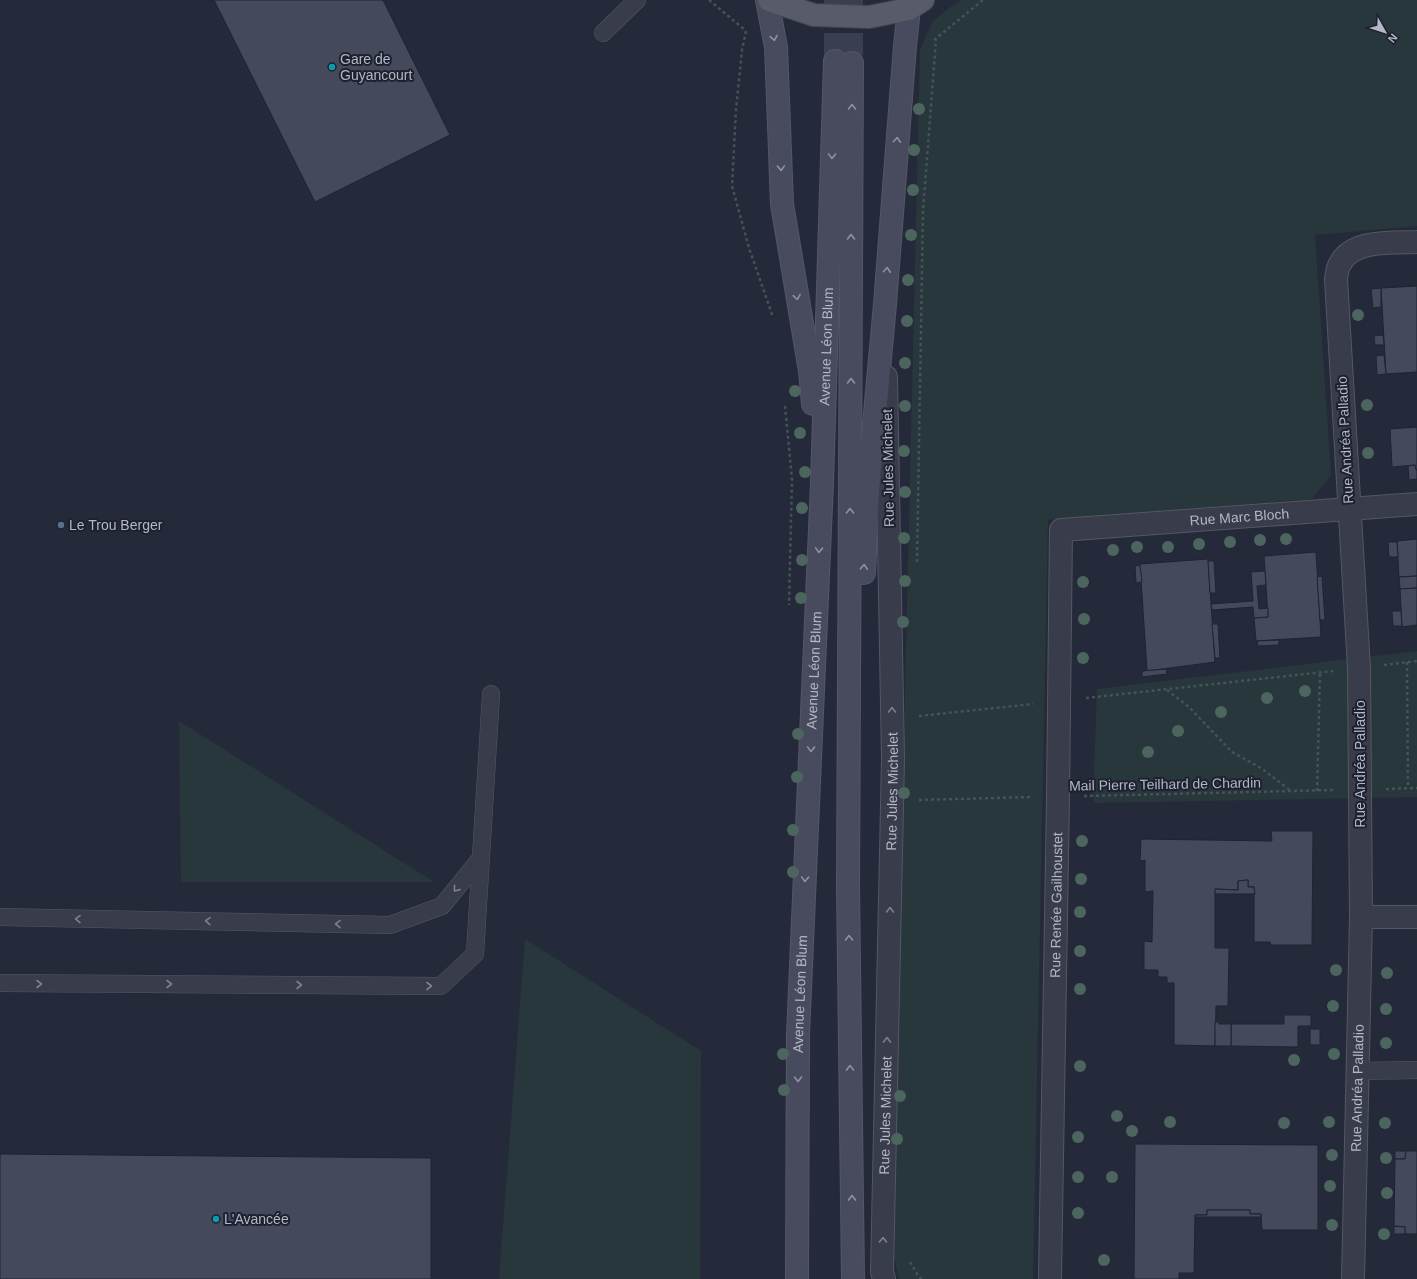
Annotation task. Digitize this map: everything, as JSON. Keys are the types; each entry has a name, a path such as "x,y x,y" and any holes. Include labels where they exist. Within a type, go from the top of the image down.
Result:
{"main road":[{"path":"822,483 810,371 782,204 776,47 768,0 814,15 869,17 916,4"},
{"path":"848,886 868,490 885,304 905,46 916,4"},
{"name":"Avenue Léon Blum","path":"797,1279 798,1035 822,483 844,62 850,447 848,886 853,1279"}],"street":[{"name":"Rue Andréa Palladio","path":"1353,1279 1361,917 1359,668 1336,279 1339,264 1348,253 1360,246 1417,242"},
{"name":"Rue Jules Michelet","path":"884,1279 882,1272 893,759 885,304"},
{"name":"Rue Marc Bloch","path":"1061,530 1417,504"},
{"name":"Rue Renée Gailhoustet","path":"1050,1279 1061,530"},
{"path":"1361,917 1417,917"}],"lane":[{"path":"603,33 637,0"},
{"path":"850,447 874,427"},
{"path":"0,983 441,986 475,954 491,694"},
{"path":"0,918 390,925 442,906 481,858"},
{"path":"1358,1071 1417,1070"}],"path":[{"path":"709,0 746,30 742,50 736,110 732,186 748,248 774,321"},
{"path":"936,40 983,0"},
{"path":"785,404 792,479 789,606"},
{"path":"915,717 1417,661"},
{"path":"1407,662 1408,788"},
{"path":"1317,791 1320,672"},
{"path":"1166,689 1189,707 1232,752 1261,768 1291,791"},
{"name":"Mail Pierre Teilhard de Chardin","path":"914,800 1417,788"}],"shaded area":[{"path":"962,0 1417,0 1417,226 1315,235 1331,475 1312,499 1048,520 1033,1279 899,1279 892,1249 920,50 933,21"},
{"path":"1417,651 1417,797 1093,803 1097,689"},
{"path":"179,721 434,882 181,882"},
{"path":"525,939 701,1051 700,1279 499,1279"}],"building":[{"name":"Gare de Guyancourt","path":"214,0 383,0 450,135 315,202"},
{"path":"1417,286 1417,372 1386,374 1381,288"},
{"path":"1381,288 1381,307 1373,308 1371,289"},
{"path":"1383,335 1384,345 1375,345 1374,336"},
{"path":"1384,355 1386,374 1377,375 1376,356"},
{"path":"1417,427 1417,470 1415,465 1392,467 1390,429"},
{"path":"1415,465 1417,470 1417,479 1409,480 1408,466"},
{"path":"1417,539 1417,576 1399,577 1397,541"},
{"path":"1388,542 1397,542 1398,557 1389,557"},
{"path":"1316,552 1321,637 1256,641 1254,618 1268,617 1264,556"},
{"path":"1208,559 1215,662 1147,671 1140,564"},
{"path":"1208,561 1214,561 1216,593 1210,593"},
{"path":"1140,565 1142,582 1136,583 1135,566"},
{"path":"1265,571 1266,585 1257,586 1259,609 1268,608 1268,617 1254,618 1253,607 1212,610 1211,604 1253,601 1251,572"},
{"path":"1322,576 1325,620 1320,620 1317,577"},
{"path":"1417,576 1417,588 1400,589 1399,577"},
{"path":"1417,588 1417,625 1402,627 1400,589"},
{"path":"1392,611 1401,611 1402,626 1393,626"},
{"path":"1212,624 1218,624 1220,658 1215,658"},
{"path":"1279,640 1279,645 1258,646 1257,641"},
{"path":"1166,669 1167,674 1142,677 1142,671"},
{"path":"1271,831 1313,831 1312,945 1271,945 1270,942 1254,942 1254,887 1248,887 1248,880 1238,881 1238,890 1215,889 1215,948 1229,948 1228,1006 1216,1006 1215,1046 1174,1045 1174,983 1167,983 1167,977 1158,977 1158,970 1144,970 1144,941 1152,942 1153,891 1145,892 1145,860 1140,861 1141,839 1272,841"},
{"path":"1248,880 1248,887 1254,887 1255,894 1215,894 1215,889 1238,890 1238,881"},
{"path":"1284,1015 1311,1015 1311,1026 1298,1026 1298,1047 1231,1046 1231,1024 1284,1024"},
{"path":"1215,1022 1219,1022 1219,1024 1231,1024 1231,1046 1215,1046"},
{"path":"1310,1029 1320,1029 1320,1045 1310,1045"},
{"path":"1135,1144 1318,1145 1318,1230 1262,1230 1261,1214 1250,1214 1250,1210 1207,1210 1207,1215 1195,1215 1194,1273 1179,1273 1179,1279 1134,1279"},
{"path":"1395,1151 1406,1151 1405,1159 1395,1159"},
{"path":"1406,1151 1417,1151 1417,1234 1405,1234 1405,1227 1394,1226 1395,1159 1405,1159"},
{"name":"L'Avancée","path":"0,1154 431,1158 431,1279 0,1279"},
{"path":"1207,1210 1250,1210 1250,1214 1261,1214 1261,1217 1195,1217 1195,1215 1207,1215"},
{"path":"1394,1226 1405,1227 1405,1234 1394,1234"}],"tunnel":[{"path":"835,0 835,61"},
{"path":"852,0 852,63"}],"place":[{"name":"Gare de Guyancourt","path":"332,67"},
{"name":"Le Trou Berger","path":"61,525"},
{"name":"L'Avancée","path":"216,1219"}]}
